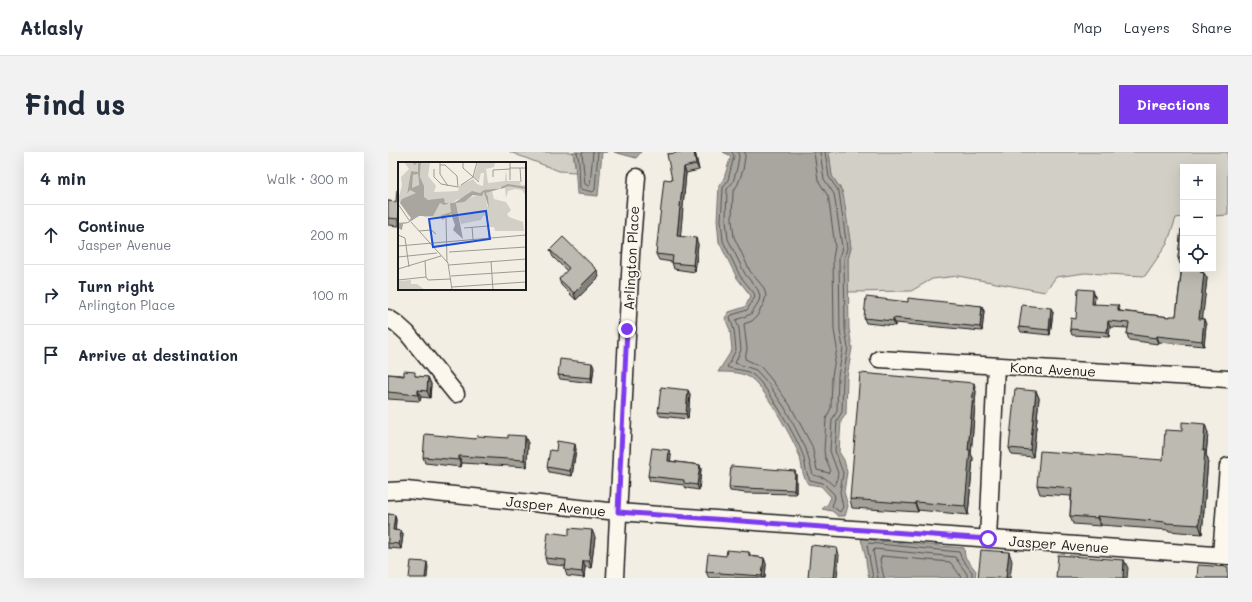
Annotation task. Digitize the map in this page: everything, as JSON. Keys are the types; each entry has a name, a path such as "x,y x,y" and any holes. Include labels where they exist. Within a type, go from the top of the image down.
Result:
{"street":[{"name":"Arlington Place","path":"615,578 631,255 637,177"},
{"path":"388,318 407,333 456,394"},
{"name":"Kona Avenue","path":"879,359 1228,379"},
{"path":"988,539 996,366"},
{"path":"1224,555 1228,466"},
{"name":"Jasper Avenue","path":"388,492 406,490 618,512 1224,555"}],"shaded area":[{"path":"510,152 573,152 576,172 559,171"},
{"path":"829,152 1228,152 1228,215 1216,216 1216,164 1180,164 1180,217 1176,218 1167,244 1145,276 1085,273 1056,277 1045,292 958,276 932,279 911,291 848,292 848,259 851,248 842,191 832,176"}],"water":[{"path":"573,152 602,152 598,196 577,194"},
{"path":"614,152 641,152 636,158"},
{"path":"723,152 829,152 832,176 842,191 844,199 851,248 848,259 849,329 852,348 847,377 846,414 841,421 839,452 844,460 847,472 844,492 848,506 845,516 838,516 832,511 822,509 828,504 831,497 821,486 808,484 805,480 800,456 776,411 762,389 749,377 742,374 718,372 732,350 730,330 725,318 729,312 745,307 751,296 737,278 719,242 717,220 719,186 724,178 731,156"},
{"path":"864,538 879,541 964,548 965,557 976,571 975,578 869,578 861,540"}],"building":[{"path":"676,152 694,152 696,164 684,167 677,236 696,238 693,265 672,263 673,256 656,254 664,179 672,180 667,154"},
{"path":"397,190 398,219 388,218 388,201 396,202"},
{"path":"563,237 597,270 574,293 559,279 569,268 550,250"},
{"path":"1180,239 1180,258 1178,258"},
{"path":"1181,272 1204,273 1199,319 1204,319 1202,341 1157,336 1156,338 1127,334 1129,323 1108,321 1107,332 1070,329 1071,318 1076,319 1078,289 1093,290 1092,304 1118,305 1118,311 1170,317 1176,316"},
{"path":"866,297 908,302 908,298 982,306 980,327 893,318 893,321 864,318"},
{"path":"1022,305 1051,308 1049,330 1019,327"},
{"path":"560,359 592,363 591,378 558,375"},
{"path":"404,371 415,372 415,376 428,377 427,391 418,390 418,395 388,392 388,374 404,376"},
{"path":"860,373 974,383 965,506 850,499"},
{"path":"661,387 688,390 686,414 658,412"},
{"path":"1015,389 1036,391 1030,450 1009,448"},
{"path":"1182,422 1205,424 1203,450 1205,450 1199,525 1097,516 1097,518 1070,516 1072,488 1037,485 1040,451 1163,460 1165,430 1182,431"},
{"path":"425,434 476,439 477,436 508,438 508,435 525,436 524,460 459,456 459,460 423,457"},
{"path":"557,441 575,444 570,471 547,467 550,450 556,451"},
{"path":"652,448 669,450 668,461 700,465 697,485 684,483 684,480 648,476"},
{"path":"731,466 795,471 794,490 729,487"},
{"path":"388,514 395,515 393,530 401,531 399,544 388,543"},
{"path":"569,528 592,530 589,561 583,561 582,572 565,570 566,560 545,558 548,532 569,535"},
{"path":"811,545 837,548 834,578 808,578"},
{"path":"727,550 749,552 749,556 764,558 762,576 706,572 708,554 726,556"},
{"path":"981,550 1009,552 1006,578 978,578"},
{"path":"1058,555 1124,560 1123,578 1056,578"},
{"path":"411,561 427,562 425,578 409,578"},
{"path":"1198,565 1228,567 1228,578 1197,578"}],"route":[{"path":"627,329 618,512 988,539"}]}
